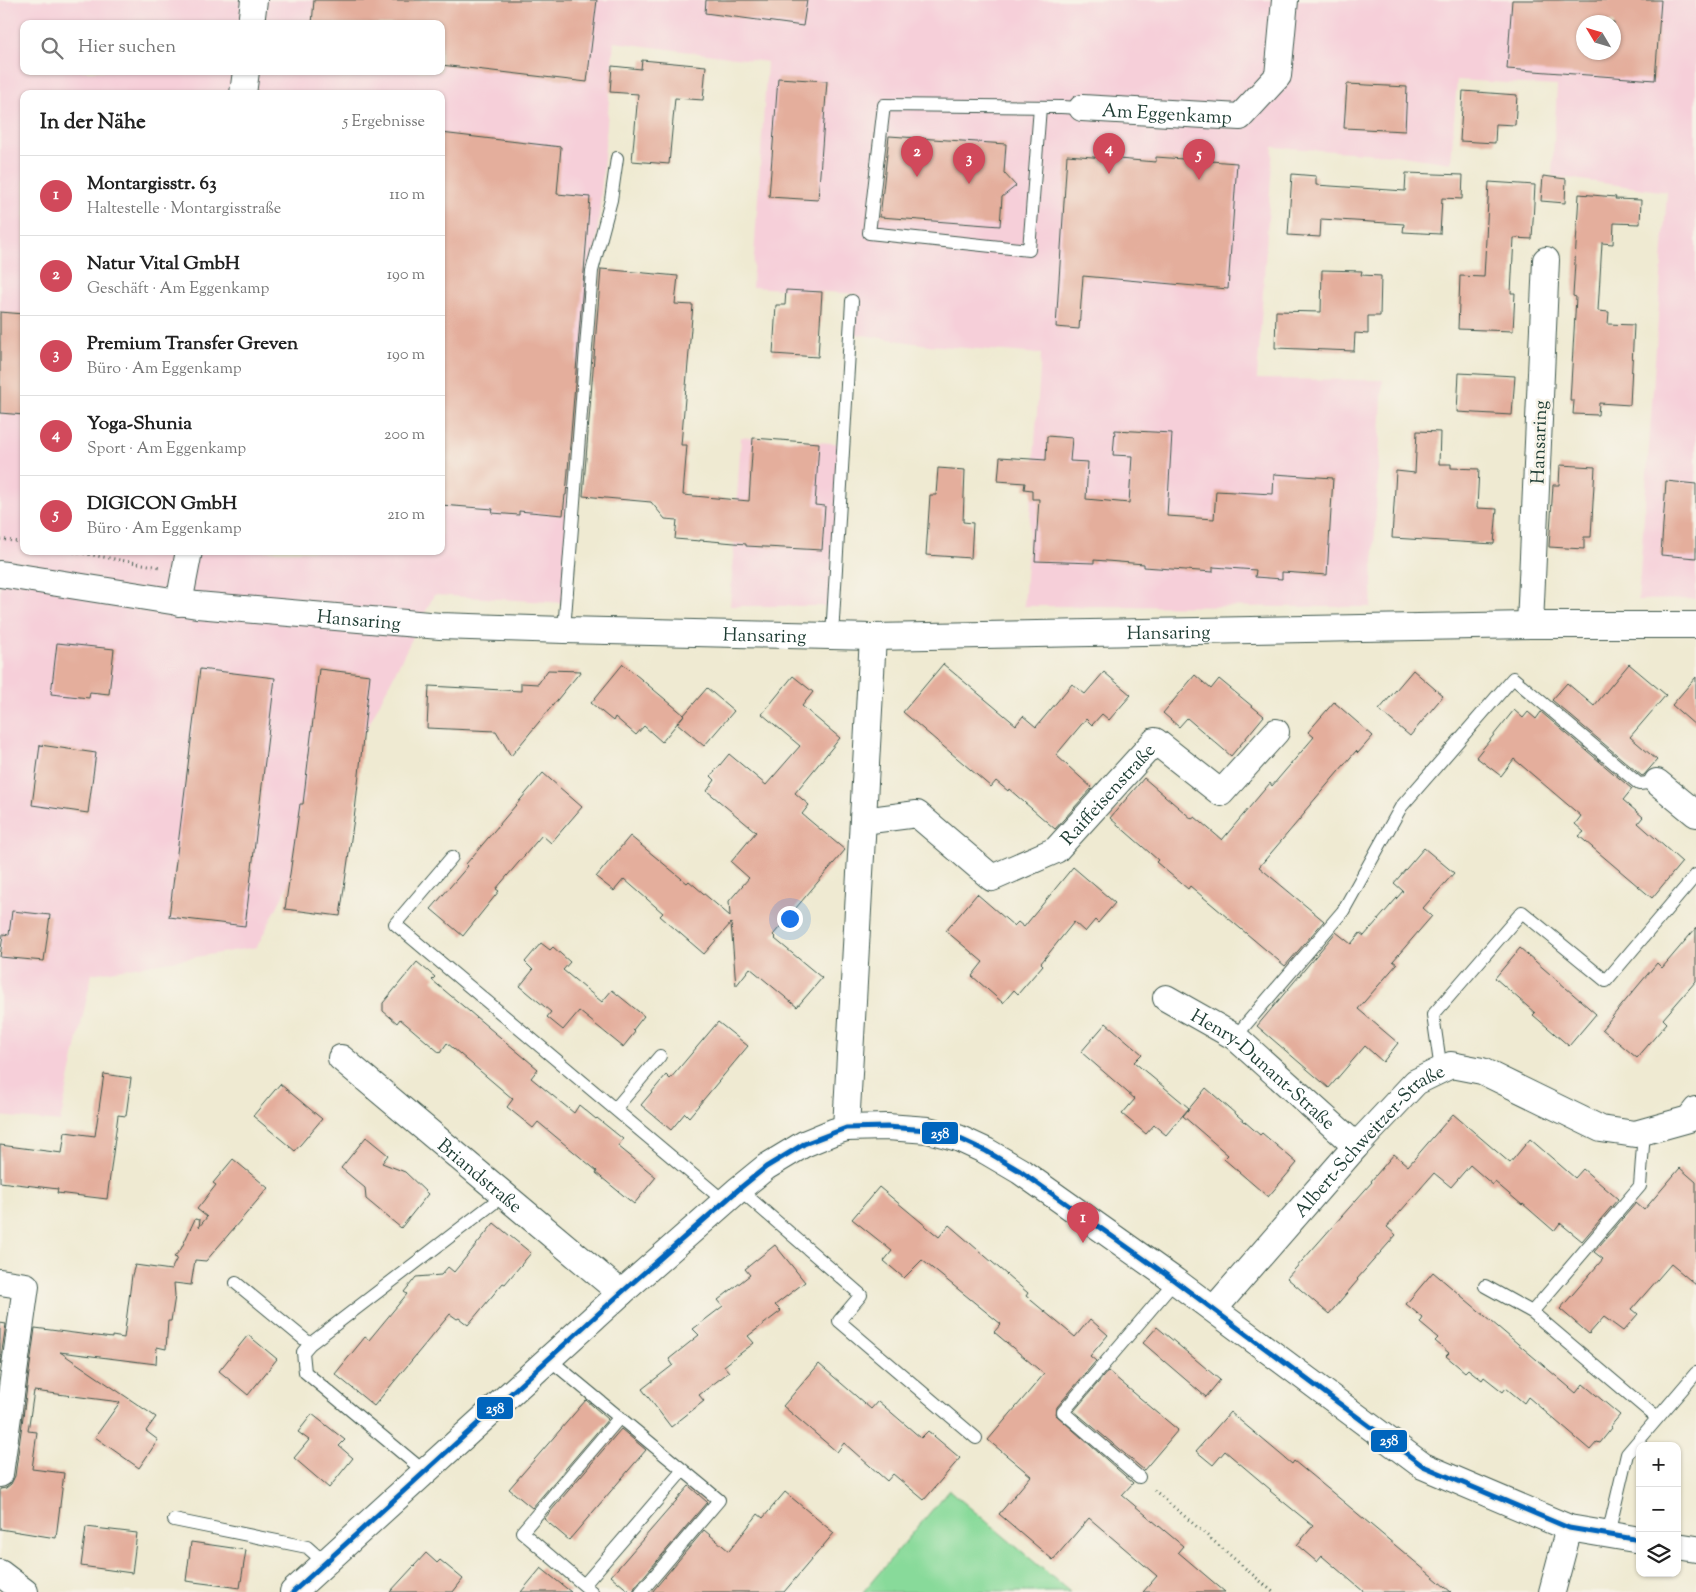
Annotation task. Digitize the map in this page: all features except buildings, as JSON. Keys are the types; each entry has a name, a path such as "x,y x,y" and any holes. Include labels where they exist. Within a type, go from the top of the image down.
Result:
{"street":[{"path":"252,20 254,0"},
{"name":"Am Eggenkamp","path":"1082,108 1240,117 1278,76 1285,0"},
{"path":"244,90 245,75"},
{"name":"Hansaring","path":"1530,625 1546,260"},
{"path":"179,603 187,562"},
{"name":"Hansaring","path":"0,574 179,603 440,626 564,630 874,637 1530,625 1696,625"},
{"path":"846,1128 874,637"},
{"name":"Raiffeisenstraße","path":"863,821 918,814 992,878 1056,850 1155,741 1221,793 1276,732"},
{"path":"1657,782 1696,814"},
{"name":"Henry-Dunant-Straße","path":"1166,998 1234,1037 1356,1146"},
{"name":"Briandstraße","path":"341,1058 620,1293"},
{"name":"Albert-Schweitzer-Straße","path":"1214,1309 1356,1146 1416,1082 1451,1065 1482,1070 1601,1129 1635,1134 1689,1119 1696,1110"},
{"path":"293,1592 620,1293 766,1166 804,1144 846,1128 888,1127 928,1130 958,1138 986,1151 1020,1171 1175,1280 1423,1466 1569,1528 1636,1539"},
{"path":"0,1282 26,1286 0,1474"},
{"path":"1552,1592 1569,1528"},
{"path":"1681,1547 1696,1549"},
{"path":"0,1573 25,1592"}],"lane":[{"path":"1040,107 1029,250 869,233 884,105 1040,107 1082,108"},
{"path":"564,630 592,271 611,200 617,158"},
{"path":"832,636 852,301"},
{"path":"1234,1037 1343,911 1401,807 1512,678 1639,784 1657,782"},
{"path":"452,857 394,924 615,1110 732,1195 861,1295 840,1321 976,1438"},
{"path":"1441,1070 1433,1015 1522,912 1606,981 1696,876"},
{"path":"615,1110 660,1056"},
{"path":"1532,1312 1640,1186 1644,1132"},
{"path":"425,1472 304,1372 304,1352 310,1344 504,1195"},
{"path":"1139,1477 1063,1412 1175,1280"},
{"path":"236,1283 310,1344"},
{"path":"1485,1286 1532,1312 1658,1418"},
{"path":"549,1359 719,1500 641,1592"},
{"path":"1608,1535 1627,1454 1696,1373"},
{"path":"620,1418 522,1532 588,1588 683,1470"},
{"path":"174,1520 307,1547 325,1563"}],"path":[{"path":"0,539 20,542"},
{"path":"112,555 187,562"},
{"path":"1139,1477 1273,1592"}],"shaded area":[{"path":"0,0 1696,0 1696,599 1638,600 1667,192 1552,176 1557,86 1457,80 1451,163 1395,155 1273,147 1257,379 1383,380 1371,607 1024,606 1041,354 928,345 855,334 857,294 752,287 767,62 614,42 566,603 434,595 257,947 92,974 60,1122 0,1116"},
{"path":"741,437 847,444 835,606 730,606"}],"green space":[{"path":"949,1490 1070,1592 863,1592"}],"transit line":[{"name":"258","path":"293,1592 621,1293 739,1189 766,1167 804,1144 846,1128 887,1127 928,1130 958,1138 986,1151 1020,1171 1175,1281 1423,1466 1569,1528 1636,1539"}],"place":[{"name":"Yoga-Shunia","path":"1109,174"},
{"name":"Natur Vital GmbH","path":"917,177"},
{"name":"DIGICON GmbH","path":"1199,180"},
{"name":"Premium Transfer Greven","path":"969,184"},
{"name":"Montargisstr. 63","path":"1083,1243"}]}
